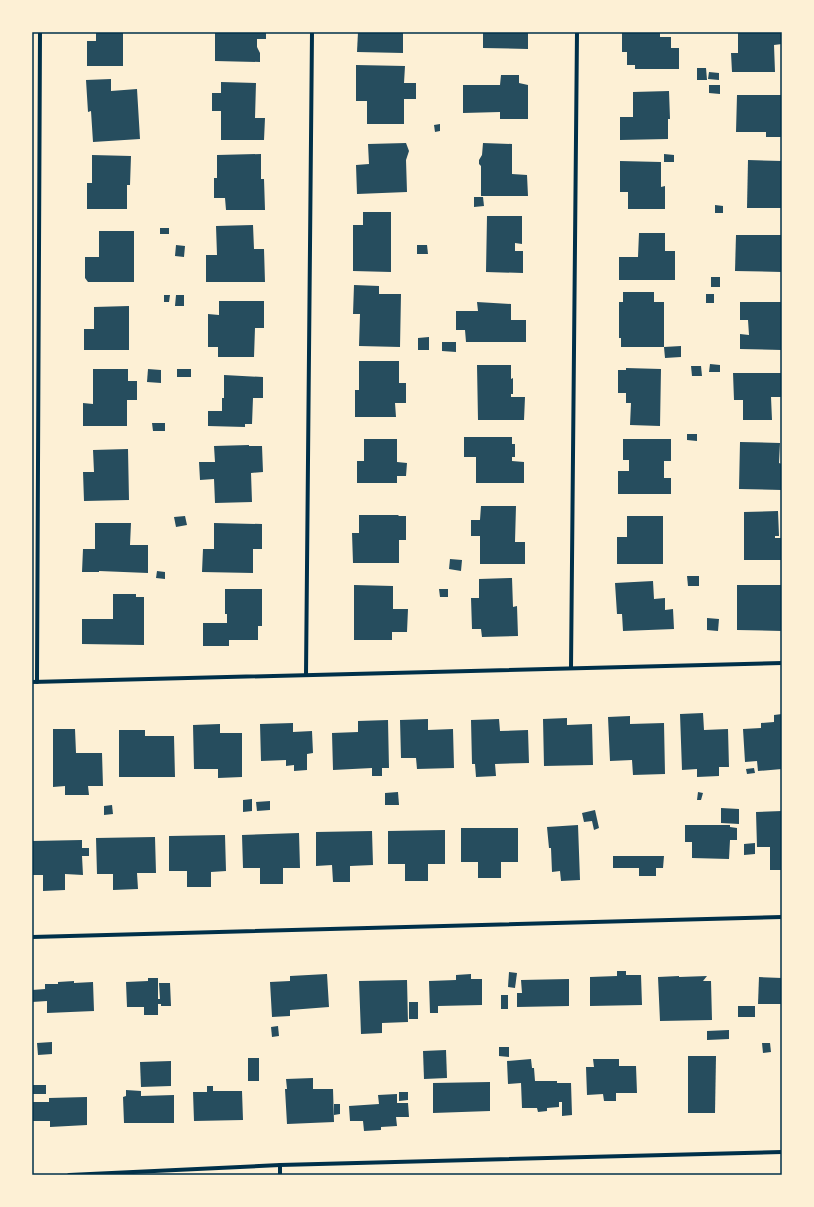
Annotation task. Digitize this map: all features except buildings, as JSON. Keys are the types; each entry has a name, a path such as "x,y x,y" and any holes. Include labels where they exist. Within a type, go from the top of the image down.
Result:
{"street":[{"path":"40,32 34,682 782,663"},
{"path":"306,675 312,32"},
{"path":"571,668 577,32"},
{"path":"32,937 782,917"},
{"path":"69,1175 280,1165 782,1152"},
{"path":"280,1165 280,1175"}]}
